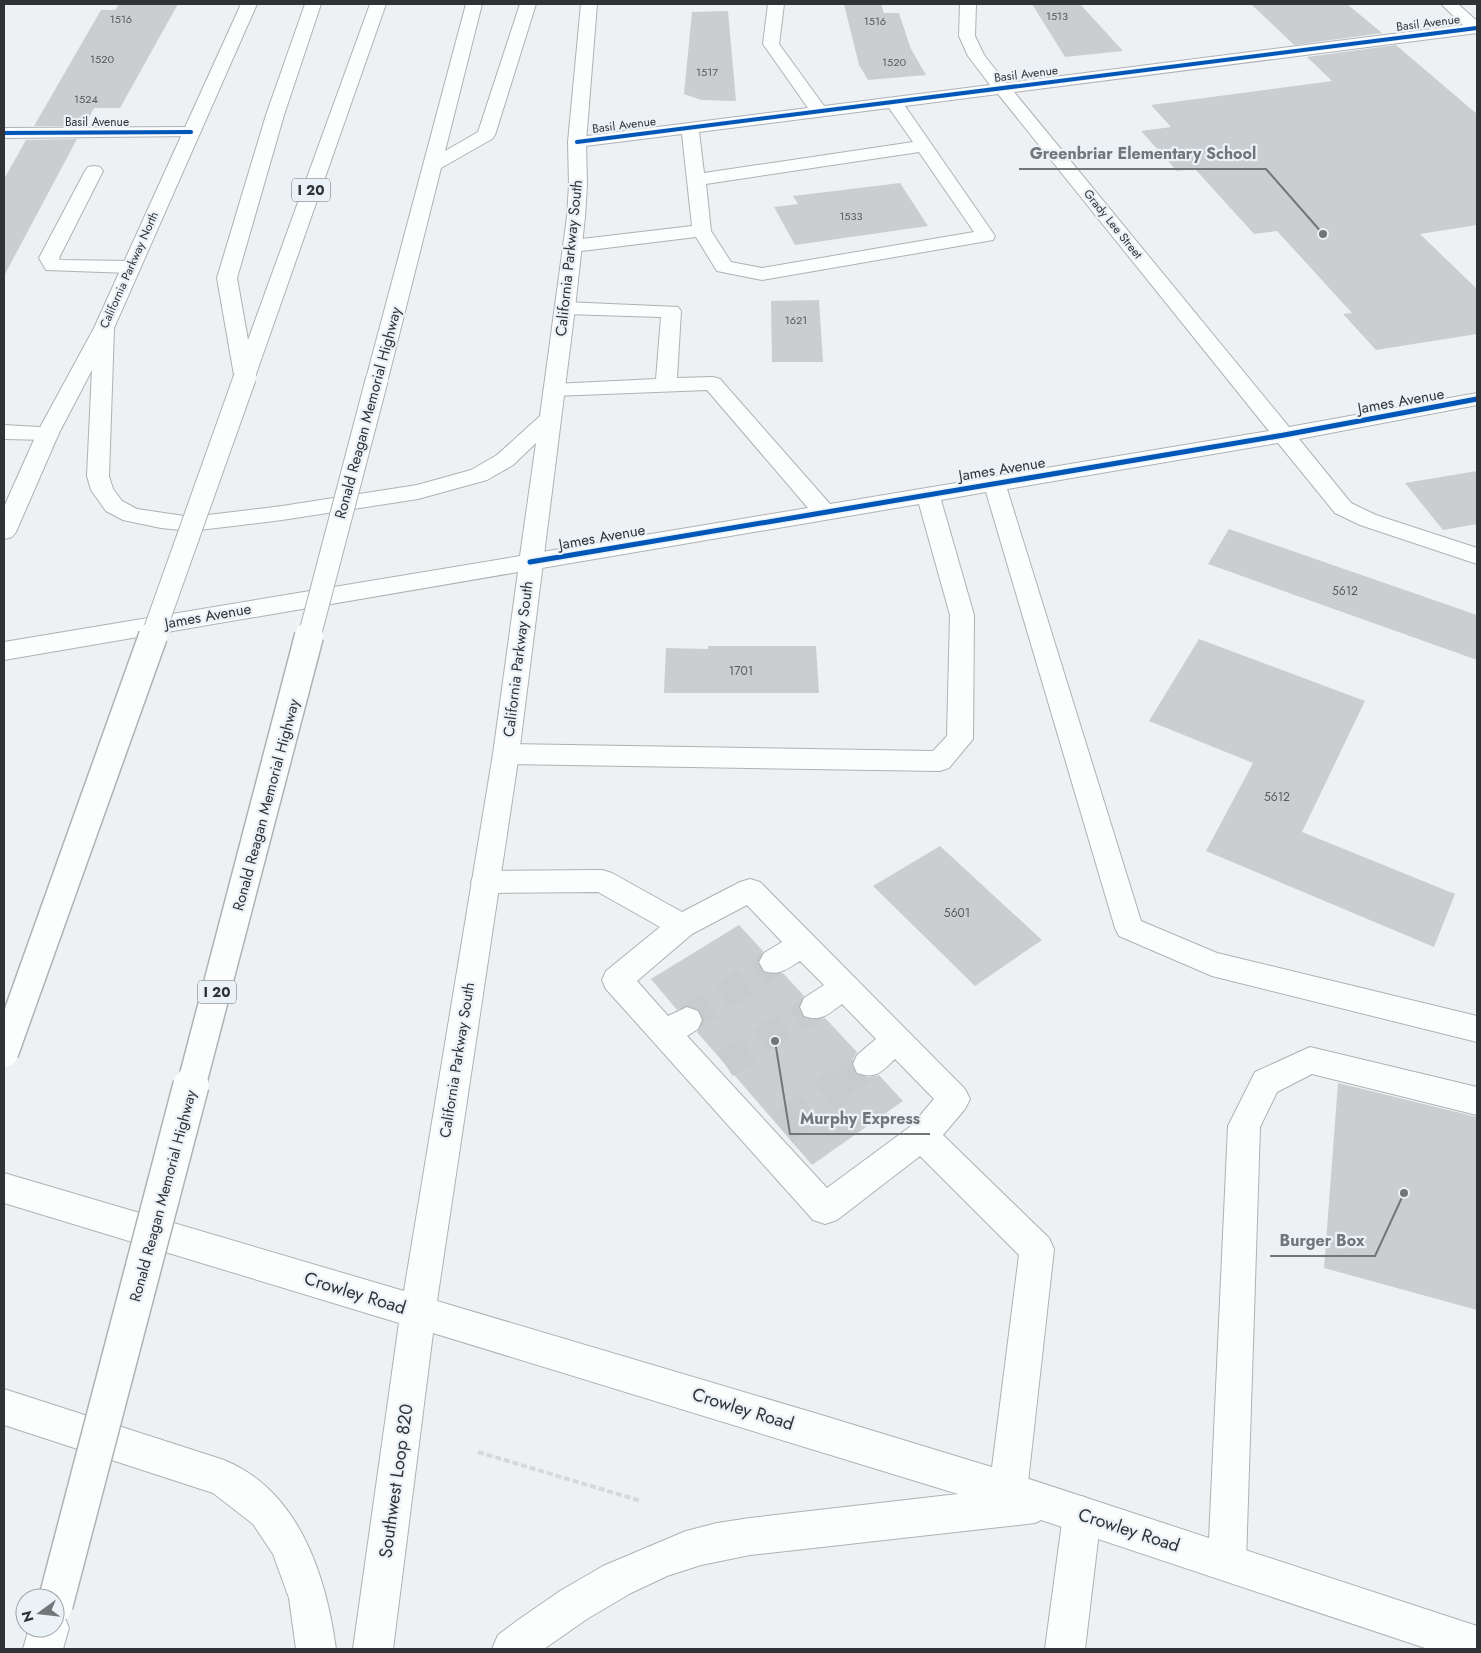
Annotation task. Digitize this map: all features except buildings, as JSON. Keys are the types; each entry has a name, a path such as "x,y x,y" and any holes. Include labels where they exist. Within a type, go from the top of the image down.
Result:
{"main road":[{"name":"California Parkway North","path":"4,532 48,433 104,328 249,4"},
{"path":"244,377 227,278 278,106 314,4"},
{"name":"I 20","path":"4,1053 378,4"},
{"name":"Ronald Reagan Memorial Highway","path":"59,1588 474,4"},
{"path":"433,165 486,135 528,4"},
{"name":"California Parkway South","path":"418,1312 506,754 565,308 578,185 577,142 589,4"},
{"path":"776,4 772,44 819,112"},
{"name":"Grady Lee Street","path":"968,4 967,36 976,56 1343,508 1368,520 1477,556"},
{"path":"1449,4 1477,28"},
{"name":"Basil Avenue","path":"577,142 1477,28"},
{"path":"690,128 702,231 724,267 762,274 986,236 894,102"},
{"name":"Basil Avenue","path":"4,133 191,132"},
{"path":"696,180 924,146"},
{"path":"94,171 49,258 53,266 130,268"},
{"path":"573,246 702,231"},
{"path":"565,308 671,311 666,386"},
{"path":"104,328 98,476 102,490 114,506 132,515 160,521 191,524 418,492 442,486 479,475 505,460 550,418"},
{"path":"554,390 713,383 824,512"},
{"name":"James Avenue","path":"4,651 1284,435 1477,399"},
{"path":"4,432 48,433"},
{"path":"994,483 1129,928 1212,964 1477,1029"},
{"path":"506,754 940,761 960,739 962,614 928,494"},
{"path":"485,882 602,881 682,926"},
{"path":"750,890 803,944 954,1099 922,1136 825,1209 772,1135 676,1027 617,980 682,926 750,890"},
{"path":"774,962 803,944"},
{"path":"815,1007 844,987"},
{"path":"868,1064 896,1040"},
{"path":"1228,1562 1244,1126 1266,1082 1310,1060 1477,1101"},
{"path":"922,1136 1037,1249 1008,1491"},
{"name":"Crowley Road","path":"4,1188 1046,1502 1477,1646"},
{"name":"Southwest Loop 820","path":"373,1649 418,1312"},
{"path":"4,1407 224,1478 266,1511 288,1543 308,1598 316,1649"},
{"path":"512,1649 584,1598 635,1571 686,1550 743,1538 1046,1502"},
{"path":"1065,1649 1082,1515"}],"path":[{"path":"478,1452 641,1501"}],"tunnel":[{"path":"687,1020 774,962"},
{"path":"725,1064 815,1007"},
{"path":"838,1087 868,1064"},
{"path":"782,1129 840,1085"}],"cycle path":[{"path":"577,142 1477,28"},
{"path":"4,133 191,132"},
{"path":"530,562 1284,435 1477,399"}],"place":[{"name":"Greenbriar Elementary School","path":"1323,234"},
{"name":"Murphy Express","path":"775,1041"},
{"name":"Burger Box","path":"1404,1193"}]}
